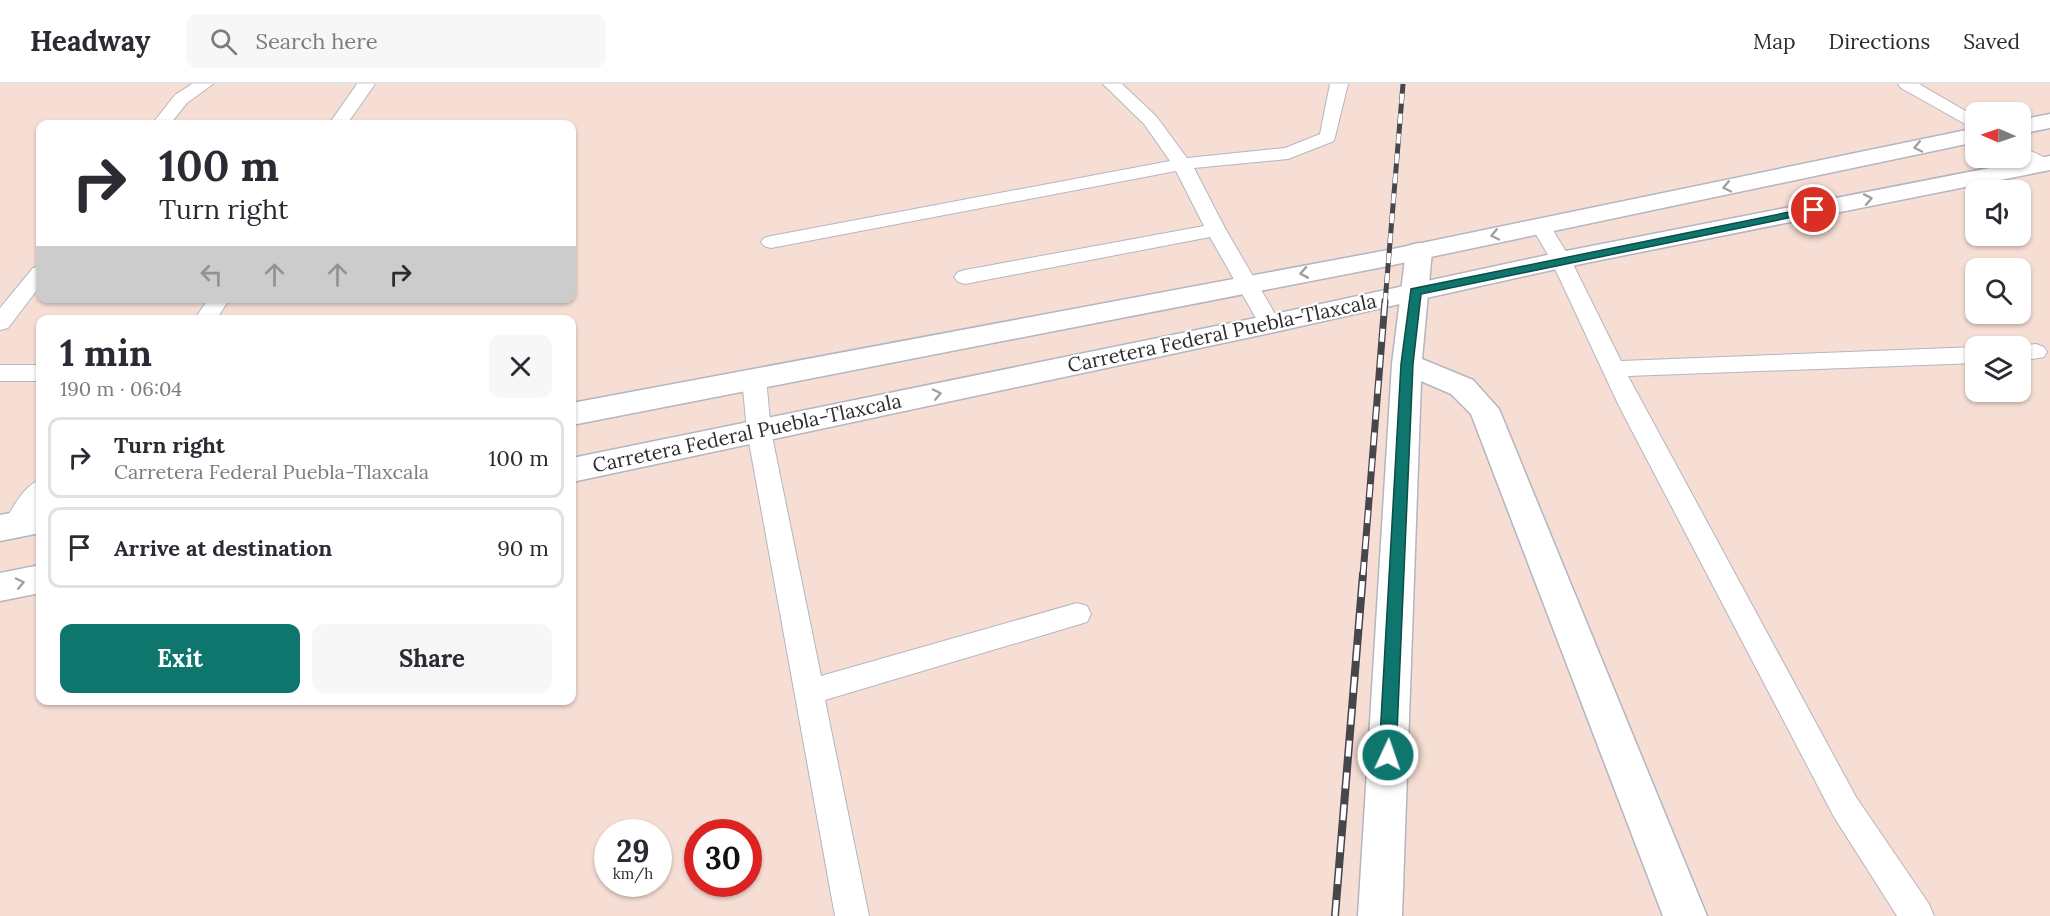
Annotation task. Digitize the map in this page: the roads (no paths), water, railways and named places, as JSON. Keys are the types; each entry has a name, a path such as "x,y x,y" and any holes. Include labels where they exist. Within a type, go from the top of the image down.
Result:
{"main road":[{"path":"2031,125 2050,121"},
{"name":"Carretera Federal Puebla-Tlaxcala","path":"576,413 1419,251 1965,137"},
{"name":"Carretera Federal Puebla-Tlaxcala","path":"576,469 1270,324 2038,159"},
{"path":"1380,916 1407,364 1419,251"},
{"path":"1407,364 1462,387 1484,408 1685,916"},
{"path":"0,587 36,580"}],"lane":[{"path":"164,120 181,99 204,84"},
{"path":"341,120 366,84"},
{"path":"1112,84 1150,120 1182,164 1216,230 1270,324"},
{"path":"771,242 1182,164 1288,153 1328,137 1339,84"},
{"path":"1907,84 1965,118"},
{"path":"1541,226 1561,260 1614,369 1845,807 1917,916"},
{"path":"965,277 1216,230"},
{"path":"0,323 36,278"},
{"path":"1614,369 1965,355"},
{"path":"0,373 36,373"},
{"path":"754,378 759,431 852,916"},
{"path":"19,525 36,496"},
{"path":"810,692 1077,614"}],"railway":[{"path":"1385,303 1403,84"},
{"path":"1363,575 1385,301"},
{"path":"1335,916 1363,574"}]}
